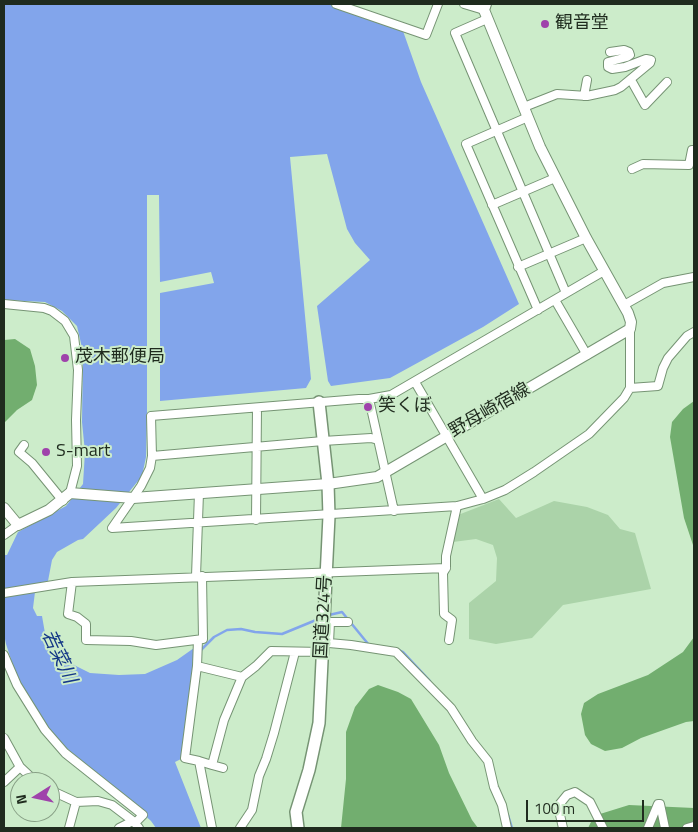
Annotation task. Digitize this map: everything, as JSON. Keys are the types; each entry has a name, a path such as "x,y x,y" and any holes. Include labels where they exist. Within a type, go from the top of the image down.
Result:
{"highway":[{"name":"国道324号","path":"298,828 296,812 309,770 319,724 325,619 329,516 328,484 319,402"}],"main road":[{"path":"486,11 526,112 555,178 624,305 631,322 630,329"},
{"name":"野母崎宿線","path":"66,497 128,498 328,484 377,477 630,329"},
{"path":"4,508 18,525 49,510 66,497"}],"street":[{"path":"336,4 361,8 426,35 438,4"},
{"path":"464,4 486,11"},
{"path":"486,11 455,33 566,293"},
{"path":"538,310 466,144 496,131 558,94 584,96 615,90 631,80 651,60 646,59 625,67 612,69 608,67 608,62 630,55 629,52 624,50 610,52"},
{"path":"584,96 587,80"},
{"path":"631,80 645,105 667,82"},
{"path":"632,169 642,164 689,165 692,150 694,150"},
{"path":"492,206 555,178"},
{"path":"518,267 586,238"},
{"path":"604,271 392,395 369,399 151,416 152,456 150,468 141,486 128,498 112,528 329,516 457,506 483,500 505,490 534,472 589,434 624,398 630,388 630,329"},
{"path":"624,305 663,283 694,277"},
{"path":"555,300 586,355"},
{"path":"4,304 37,307 52,311 65,321 74,336 78,370 77,466 66,497 19,452 24,445"},
{"path":"630,388 658,386 668,358 687,336 694,332"},
{"path":"414,382 483,500"},
{"path":"369,399 394,511"},
{"path":"256,520 257,408"},
{"path":"152,456 323,441 371,438 378,440"},
{"path":"72,582 68,614 77,617 86,624 86,640 131,641 156,645 198,643 203,639 199,576 199,493"},
{"path":"449,640 452,620 444,614 443,573 446,568 446,556 457,506"},
{"path":"4,535 18,525"},
{"path":"4,593 72,582 446,568"},
{"path":"348,622 325,619 329,643 396,652 451,708 472,741 488,761 494,788 502,805 507,828"},
{"path":"198,643 186,758 223,768"},
{"path":"212,765 224,720 242,677 271,651 322,652"},
{"path":"240,828 252,810 259,776 274,733 296,652"},
{"path":"4,655 17,686 45,730 65,753 113,789 143,815 135,824 119,828"},
{"path":"197,663 242,677"},
{"path":"4,738 20,767 25,772"},
{"path":"199,761 212,828"},
{"path":"4,782 20,767"},
{"path":"563,828 558,806 567,795 575,792 590,802 603,828"},
{"path":"60,795 76,802 98,801 112,804 135,824"},
{"path":"69,828 76,802"},
{"path":"648,828 658,804 660,804 665,828"},
{"path":"688,828 694,826"}],"green space":[{"path":"15,339 30,349 35,366 37,385 32,400 17,410 4,423 4,340"},
{"path":"694,401 694,548 684,518 670,437 672,422 683,409"},
{"path":"499,499 516,518 554,501 587,507 608,515 620,529 635,533 651,589 563,605 532,638 496,644 469,639 469,603 496,581 497,558 493,545 476,539 453,542 458,515"},
{"path":"694,637 694,721 641,738 622,748 605,751 591,744 585,735 581,714 584,703 598,694 648,675 683,652"},
{"path":"378,685 411,699 439,745 449,773 472,820 478,828 341,828 346,779 346,732 355,707 369,689"},
{"path":"629,805 694,808 694,828 588,828 591,822 600,814"}],"water":[{"name":"若菜川","path":"4,4 328,4 403,31 421,82 519,304 483,327 390,378 331,386 328,381 317,306 370,260 355,243 347,229 327,154 290,157 311,379 306,388 160,401 160,293 214,283 211,272 160,282 159,195 147,195 147,412 146,457 142,476 116,508 83,539 57,552 52,560 48,581 36,584 33,608 37,616 42,616 46,639 53,651 90,673 145,674 177,660 194,648 195,660 183,758 175,762 201,828 156,828 151,821 63,745 43,723 17,678 6,644 4,634 4,555 7,555 18,532 66,506 83,484 85,452 82,422 83,352 77,326 62,311 45,302 4,300"}],"waterway":[{"path":"329,615 342,612 369,645"},
{"path":"200,651 214,637 227,630 241,629 282,634 321,618"},
{"path":"399,650 430,681"},
{"path":"508,815 512,828"}],"place":[{"name":"観音堂","path":"545,24"},
{"name":"茂木郵便局","path":"65,358"},
{"name":"笑くぼ","path":"368,407"},
{"name":"S-mart","path":"46,452"}]}
